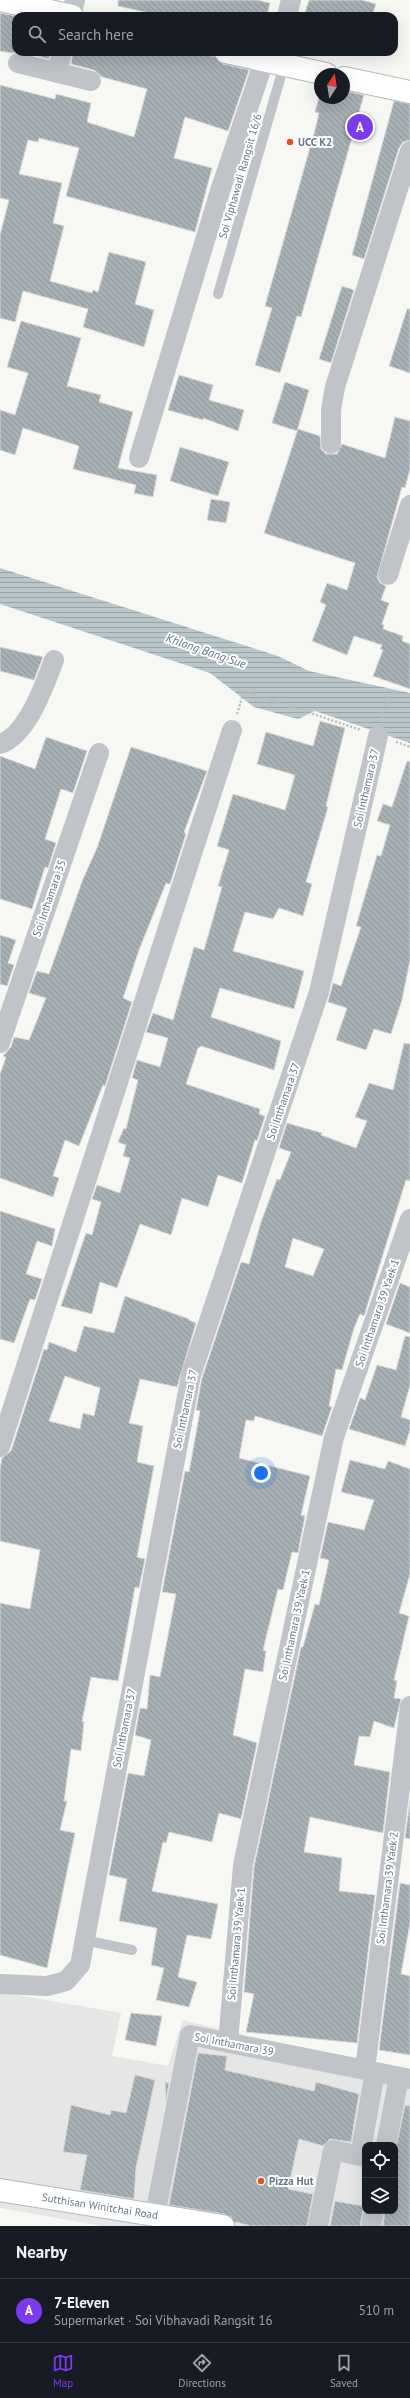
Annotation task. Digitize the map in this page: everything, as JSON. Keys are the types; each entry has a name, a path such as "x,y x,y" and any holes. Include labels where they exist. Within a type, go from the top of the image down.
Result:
{"main road":[{"path":"0,0 54,12"},
{"path":"250,56 274,60 314,71"},
{"path":"350,79 410,92"},
{"name":"Sutthisan Winitchai Road","path":"0,2190 155,2215 184,2223 223,2226"}],"street":[{"path":"73,12 75,0"},
{"path":"288,12 292,0"},
{"path":"57,73 61,56"},
{"path":"140,458 220,191 274,60"},
{"path":"18,63 91,81"},
{"path":"331,444 331,410 335,387 410,151"},
{"path":"388,575 410,505"},
{"path":"0,744 16,734 28,717 44,686 54,660"},
{"path":"0,1447 232,730"},
{"name":"Soi Inthamara 37","path":"0,1984 47,1986 66,1981 80,1965 190,1375 319,992 378,736"},
{"name":"Soi Inthamara 35","path":"0,1043 99,753"},
{"name":"Soi Inthamara 39 Yaek 1","path":"228,2043 243,1865 334,1437 410,1219"},
{"name":"Soi Inthamara 39 Yaek 2","path":"318,2226 333,2150 360,2156 410,1706"},
{"name":"Soi Inthamara 39","path":"155,2215 190,2035 404,2078"},
{"path":"387,2142 404,2078"},
{"path":"371,2226 373,2214"}],"lane":[{"name":"Soi Viphawadi Rangsit 16/6","path":"218,294 274,60"},
{"path":"84,1940 132,1950"}],"path":[{"path":"232,730 244,691 410,747"},
{"path":"388,697 392,692 410,696"}],"shaded area":[{"path":"0,1992 121,2013 112,2056 168,2066 183,2020 410,2077 410,2226 102,2226 0,2208"}],"water":[{"name":"Khlong Bang Sue","path":"0,568 278,656 309,671 410,693 410,743 315,711 298,719 254,707 210,673 0,604"}],"building":[{"path":"118,0 257,0 270,3 268,12 145,12 118,6"},
{"path":"309,0 362,0 376,4 373,12 305,12"},
{"path":"0,13 12,15 12,53 0,51"},
{"path":"38,56 49,56 49,59"},
{"path":"72,56 212,56 223,64 249,70 228,131 185,117 174,158 212,168 195,232 66,196 79,148 39,138 38,142 28,140 19,174 62,183 53,223 64,226 50,281 92,293 93,290 98,292 109,252 146,262 135,304 154,310 144,347 83,327 88,309 23,291 15,322 0,318 0,235 9,200 0,198 0,85 55,99 56,94 91,103 87,122 134,137 147,89 102,77 94,70 71,64"},
{"path":"350,92 364,95 301,317 297,316 280,373 255,365 272,308 265,306 315,130 319,113 315,112 317,104 350,104"},
{"path":"394,101 410,104 410,140 403,142 399,148 364,259 352,255"},
{"path":"342,286 354,290 331,363 319,359"},
{"path":"407,309 410,309 410,373 389,366"},
{"path":"21,321 81,338 67,386 101,395 99,402 133,412 118,468 157,475 153,497 134,493 136,485 73,469 79,446 23,428 15,455 0,450 0,410 15,415 28,373 7,367"},
{"path":"179,375 213,385 209,400 244,410 238,431 203,418 203,420 168,410"},
{"path":"285,382 309,390 297,431 272,423"},
{"path":"395,417 410,421 410,469 405,488 402,487 377,577 380,583 386,586 381,600 389,603 382,624 384,625 383,629 403,636 402,641 410,644 410,689 373,676 383,650 380,649 382,645 354,636 347,655 312,641 326,605 320,602 327,583 347,590 355,563 264,533 298,429 320,436 321,449 326,454 337,454 342,444 385,458"},
{"path":"180,447 229,462 218,496 170,481"},
{"path":"211,499 230,502 226,523 207,520"},
{"path":"0,647 43,657 34,680 0,671"},
{"path":"320,721 345,728 326,806 328,807 306,882 312,884 303,916 279,908 273,919 245,912 233,951 304,971 294,1009 220,988 211,1017 281,1041 274,1070 201,1046 198,1048 186,1084 260,1109 259,1114 265,1116 257,1141 255,1140 242,1183 218,1175 208,1207 182,1198 171,1235 140,1224 117,1288 100,1282 92,1314 61,1306 86,1233 92,1235 101,1202 92,1199 97,1185 120,1193 130,1158 123,1156 126,1145 118,1142 124,1128 126,1129 138,1080 132,1078 137,1060 160,1067 168,1038 146,1032 153,1013 173,1020 194,947 204,950 222,887 218,886 229,850 217,846 233,794 285,810 295,775 257,764 266,732 313,746"},
{"path":"46,737 87,751 73,793 61,789 45,839 56,843 48,868 45,867 32,909 0,899 0,756 35,769"},
{"path":"131,747 207,771 184,832 186,834 170,884 166,883 139,950 123,998 132,1002 105,1086 103,1085 79,1146 65,1140 53,1176 59,1178 53,1197 0,1178 0,1074 6,1057 3,1056 11,1047 14,1037 29,1040 46,998 29,993 37,971 49,974 83,879 97,848"},
{"path":"407,761 410,762 410,960 402,1000 391,1034 374,1029 366,1050 336,1040 347,1008 328,1002 333,983 341,986 361,927 356,926 377,855 381,856 390,825 377,821 383,804 392,807"},
{"path":"0,935 16,940 8,963 14,965 7,986 0,984"},
{"path":"404,1043 410,1044 410,1181 406,1180 364,1316 360,1314 354,1328 342,1370 336,1369 329,1406 332,1407 322,1436 255,1416 254,1421 246,1420 239,1458 310,1476 301,1515 305,1516 298,1553 292,1552 283,1590 278,1589 263,1650 266,1651 263,1672 245,1669 233,1735 257,1743 241,1819 219,1813 212,1842 169,1832 166,1843 163,1842 152,1891 218,1904 211,1939 187,1935 178,1977 197,1982 189,2007 156,2000 164,1968 151,1965 157,1928 119,1921 127,1879 109,1875 128,1773 144,1776 151,1740 135,1735 140,1708 147,1709 150,1675 160,1677 176,1594 162,1592 185,1471 189,1472 200,1411 196,1410 202,1378 241,1262 249,1264 261,1222 277,1179 280,1180 291,1152 279,1148 287,1123 322,1133 321,1135 356,1148 367,1121 355,1117 369,1083 393,1090","holes":["293,1238 324,1249 313,1276 285,1267"]},
{"path":"0,1211 55,1229 52,1246 37,1241 26,1274 42,1279 35,1300 30,1299 14,1343 0,1339"},
{"path":"400,1283 410,1287 410,1333 386,1324"},
{"path":"125,1296 189,1319 196,1323 177,1387 140,1379 129,1423 143,1426 137,1462 154,1466 137,1557 145,1559 139,1588 135,1587 118,1681 91,1677 82,1721 84,1722 81,1751 71,1749 64,1801 67,1801 60,1830 75,1833 47,1968 0,1955 0,1603 30,1609 40,1550 0,1541 0,1469 2,1458 11,1451 44,1349 47,1350 49,1342 76,1352 84,1326 114,1333","holes":["65,1376 100,1388 94,1416 83,1413 80,1429 49,1421"]},
{"path":"405,1336 410,1337 410,1385 401,1417 410,1420 410,1430 405,1446 349,1429 360,1398 365,1400 377,1365 396,1370"},
{"path":"350,1460 385,1469 388,1461 410,1469 410,1574 399,1613 409,1616 394,1680 397,1681 394,1698 401,1699 394,1728 374,1721 370,1737 359,1736 354,1765 390,1772 383,1833 310,1817 304,1852 342,1858 339,1891 375,1895 357,2043 246,2032 254,1994 244,1992 254,1867 301,1647 303,1647 315,1604 319,1605 329,1560 320,1558 328,1522 364,1530 374,1500 341,1492"},
{"path":"410,1800 410,1839 405,1838"},
{"path":"400,1883 410,1885 410,1923 401,1974 410,1976 410,2055 379,2050"},
{"path":"131,2013 162,2016 156,2046 125,2040"},
{"path":"198,2053 227,2056 225,2070 314,2091 316,2082 359,2094 351,2142 330,2139 323,2146 299,2139 288,2189 313,2194 307,2226 251,2226 236,2222 235,2224 231,2217 225,2214 169,2205"},
{"path":"135,2075 155,2080 136,2168 134,2199 80,2190 87,2155 63,2152 71,2105 110,2115 111,2110 126,2113"},
{"path":"165,2082 169,2083 166,2100"},
{"path":"405,2105 410,2106 410,2226 383,2226 385,2214 398,2214 397,2142"},
{"path":"335,2201 362,2206 362,2214 360,2226 330,2226"}],"place":[{"name":"7-Eleven","path":"360,127"},
{"name":"UCC K2","path":"290,142"},
{"name":"Pizza Hut","path":"261,2181"}]}
